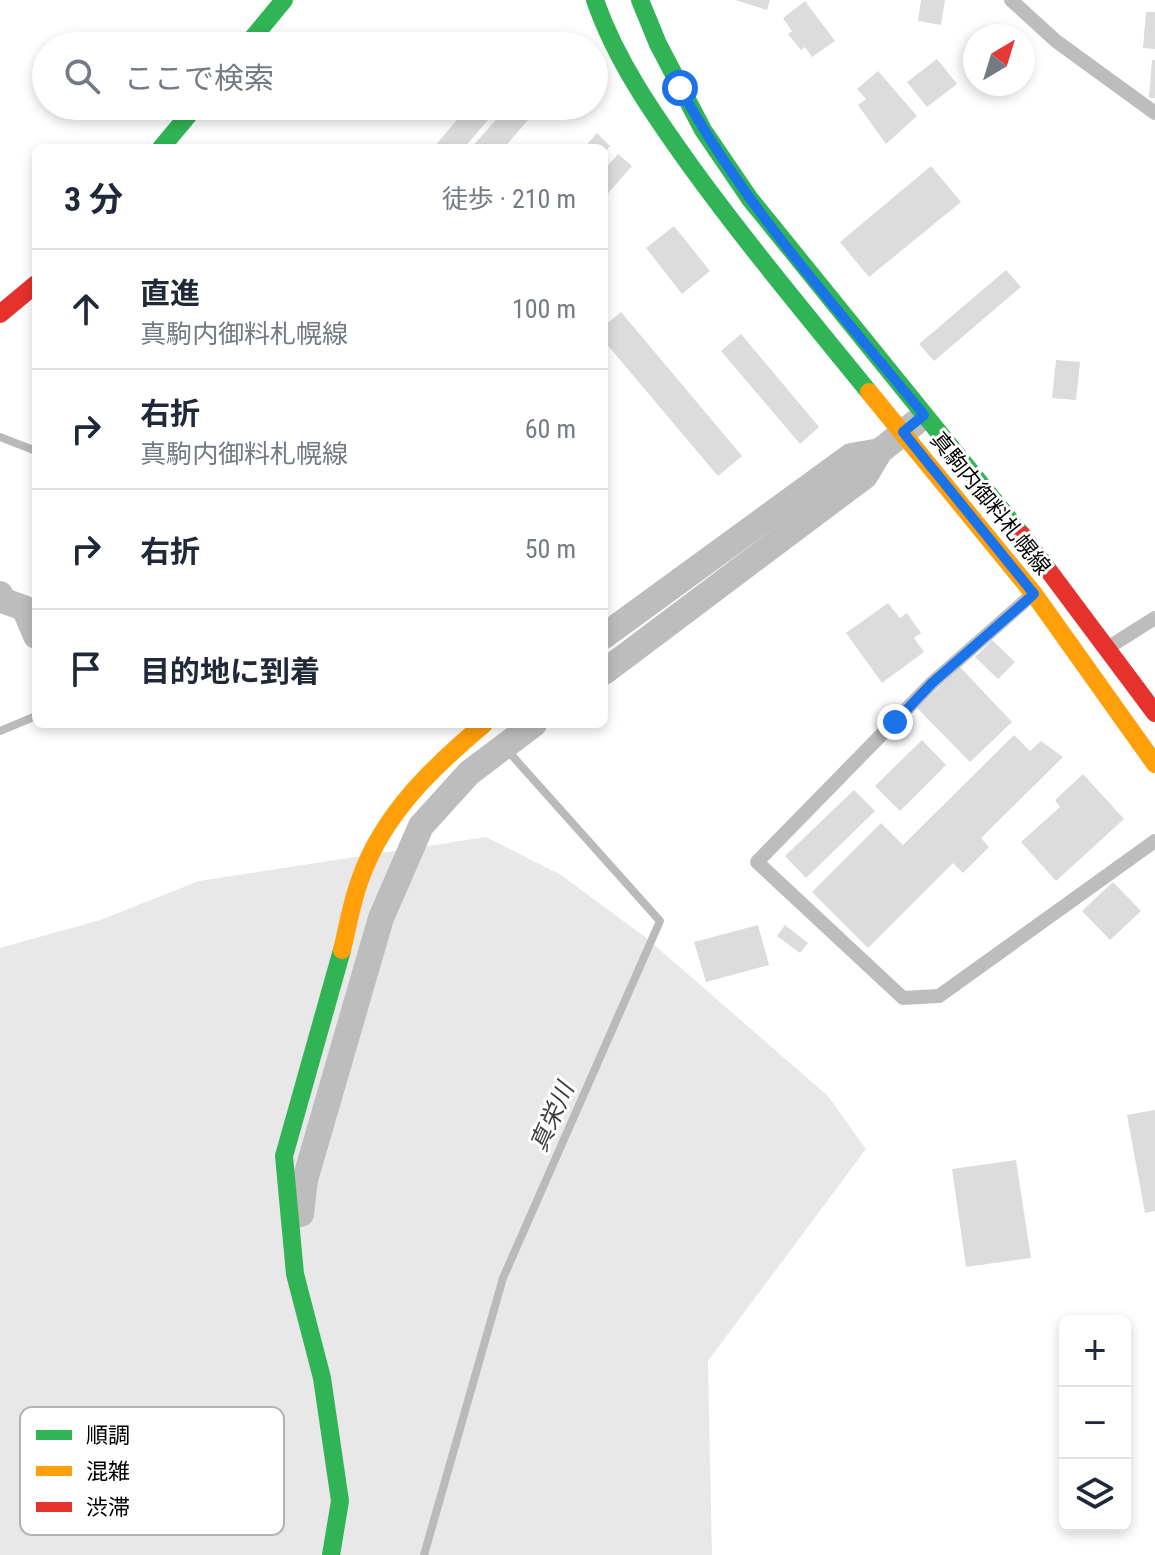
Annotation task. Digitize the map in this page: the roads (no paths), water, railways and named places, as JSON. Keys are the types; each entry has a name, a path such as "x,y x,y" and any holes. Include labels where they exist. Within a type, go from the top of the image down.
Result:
{"main road":[{"path":"258,32 284,0"},
{"name":"真駒内御料札幌線","path":"595,0 608,32"},
{"name":"真駒内御料札幌線","path":"640,0 680,88 718,153 750,199 1108,648 1155,713"},
{"name":"真駒内御料札幌線","path":"608,32 647,105 738,231 1034,594 1155,764"},
{"path":"164,144 184,120"},
{"path":"0,314 32,287"},
{"path":"331,1555 340,1501 322,1378 295,1274 284,1156 322,1030 361,876 394,813 434,766 479,728"}],"street":[{"path":"608,669 865,476 880,451 924,415"},
{"path":"608,633 851,456 880,451"},
{"path":"0,594 4,601 24,608 32,627"},
{"path":"295,1274 305,1180 381,918 421,826 469,773 529,728"}],"lane":[{"path":"1011,0 1056,41 1155,113"},
{"path":"1034,594 932,683 757,862 903,998 939,996 1155,841"},
{"path":"1108,648 1155,618"}],"waterway":[{"name":"真栄川","path":"0,437 32,449"},
{"path":"0,731 32,718"},
{"name":"真栄川","path":"424,1555 503,1278 660,921 507,750"}]}
